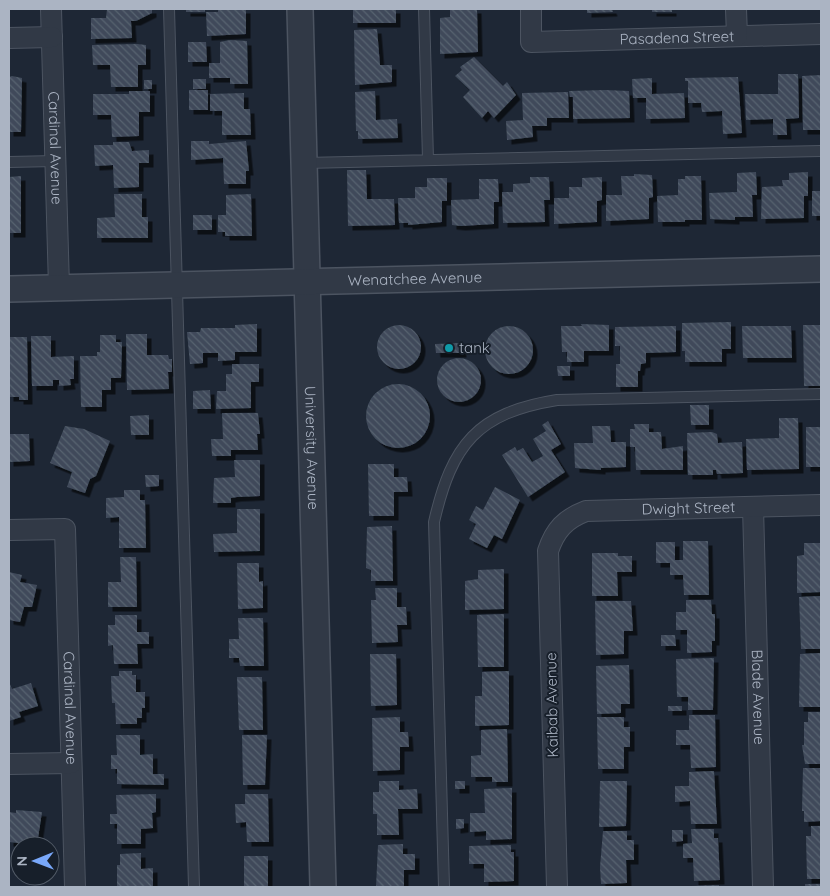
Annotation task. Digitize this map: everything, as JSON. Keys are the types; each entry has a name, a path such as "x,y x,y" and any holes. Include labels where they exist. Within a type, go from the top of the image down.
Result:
{"street":[{"name":"Cardinal Avenue","path":"51,9 59,287"},
{"name":"University Avenue","path":"300,9 324,887"},
{"name":"Pasadena Street","path":"531,9 531,42 821,34"},
{"path":"736,9 736,36"},
{"path":"9,38 52,37"},
{"name":"Wenatchee Avenue","path":"9,289 821,270"},
{"name":"Dwight Street","path":"561,525 573,516 586,511 821,505"},
{"name":"Blade Avenue","path":"753,507 763,887"},
{"name":"Kaibab Avenue","path":"557,887 548,551 553,537 561,525"},
{"name":"Cardinal Avenue","path":"9,530 65,529 74,887"},
{"path":"9,764 71,762"}],"lane":[{"path":"169,9 194,887"},
{"path":"424,9 428,160"},
{"path":"304,163 821,151"},
{"path":"9,162 55,161"},
{"path":"444,887 434,522 449,469 463,448 482,429 500,415 527,405 557,400 821,394"}],"building":[{"path":"107,9 152,9 152,13 136,21 131,21 132,38 91,39 91,18 106,18"},
{"path":"186,9 205,9 205,12 186,12"},
{"path":"218,9 246,9 246,34 207,36 206,12 218,12"},
{"path":"353,9 396,9 396,23 353,23"},
{"path":"450,9 477,9 478,52 440,54 440,18 450,17"},
{"path":"587,9 612,9 613,12 587,13"},
{"path":"652,9 672,9 672,12 652,12"},
{"path":"377,29 380,65 392,65 392,82 355,85 354,30"},
{"path":"230,40 247,41 248,84 230,84 230,78 209,78 209,63 220,63 220,42"},
{"path":"188,42 206,42 207,62 188,62"},
{"path":"92,45 146,45 146,65 138,65 138,87 111,87 110,65 93,65"},
{"path":"474,57 503,86 507,82 516,95 494,118 488,111 482,118 463,97 470,90 455,76 462,70 460,67"},
{"path":"778,74 798,74 799,118 786,119 787,135 773,135 773,119 746,120 745,94 778,94"},
{"path":"821,75 820,130 803,130 802,76"},
{"path":"9,77 22,78 21,132 9,132"},
{"path":"738,77 742,133 723,134 722,111 702,112 701,103 688,103 688,81 685,81 685,78"},
{"path":"652,78 652,94 684,93 685,118 646,119 646,98 633,98 632,79"},
{"path":"193,79 206,79 206,89 193,89"},
{"path":"144,80 152,80 152,89 144,89"},
{"path":"189,90 208,90 208,110 189,110"},
{"path":"129,91 150,91 150,112 139,112 139,136 112,137 111,115 93,115 93,94 129,94"},
{"path":"375,91 376,120 397,119 398,138 358,139 355,92"},
{"path":"569,91 629,91 630,118 573,119 573,97 570,97"},
{"path":"568,92 569,118 547,118 547,126 532,126 533,137 507,140 506,121 523,120 522,93"},
{"path":"244,93 244,109 250,109 251,135 222,135 222,111 210,111 210,94"},
{"path":"191,141 209,141 209,144 246,141 249,171 246,171 246,184 224,184 223,158 191,160"},
{"path":"113,142 129,142 132,151 149,150 149,163 139,163 139,187 114,188 113,165 95,166 94,145 113,145"},
{"path":"347,170 366,170 367,199 394,199 395,225 348,226"},
{"path":"756,172 757,195 752,195 753,217 735,217 735,220 710,219 709,193 737,192 737,173"},
{"path":"808,172 808,196 804,196 804,218 761,219 762,187 783,186 782,180 789,180 789,173"},
{"path":"634,174 652,175 653,197 649,198 649,219 606,221 606,195 622,195 621,176 634,176"},
{"path":"21,176 21,233 9,233 9,177"},
{"path":"685,176 701,176 702,220 658,222 657,196 678,195 678,179 685,179"},
{"path":"530,177 549,177 550,200 544,200 545,222 503,223 502,192 513,192 513,184 530,183"},
{"path":"602,177 602,200 597,201 597,222 554,224 554,198 569,198 569,187 582,187 582,178"},
{"path":"427,178 447,178 447,201 442,201 442,222 408,225 408,223 399,223 398,198 415,198 415,187 427,187"},
{"path":"479,179 498,179 499,202 494,202 494,224 452,225 451,200 479,199"},
{"path":"812,191 821,191 821,216 812,216"},
{"path":"114,194 142,194 142,217 148,217 148,238 97,238 97,218 115,217"},
{"path":"251,194 252,236 225,236 225,232 218,232 218,215 226,215 226,195"},
{"path":"193,215 212,215 212,230 193,230"},
{"path":"731,322 731,349 722,349 722,362 685,362 685,351 682,351 682,323"},
{"path":"257,324 257,352 235,352 235,360 218,361 218,353 203,353 203,363 190,364 187,332 200,332 201,328 235,328 235,325"},
{"path":"581,324 609,325 609,351 584,351 584,362 567,362 567,352 562,352 561,326 582,326"},
{"path":"403,325 415,331 420,338 420,356 415,363 408,368 395,369 387,366 380,359 377,343 380,335 387,328"},
{"path":"803,325 821,325 821,386 804,386"},
{"path":"509,326 518,328 526,333 531,341 533,350 531,359 526,367 518,372 509,374 500,372 492,367 487,359 485,350 487,341 492,333 500,328"},
{"path":"676,326 676,352 646,353 646,363 641,364 640,371 638,371 638,387 616,387 616,364 620,364 620,346 615,346 615,327"},
{"path":"742,326 791,326 792,358 743,358"},
{"path":"126,334 147,334 147,355 168,355 169,359 172,359 172,372 168,372 169,389 127,390"},
{"path":"100,335 116,335 116,342 122,342 121,378 111,378 111,390 102,390 102,407 81,407 80,356 97,356 97,352 100,352"},
{"path":"31,336 51,336 51,357 74,356 74,379 70,379 71,385 59,386 59,380 53,380 53,386 32,386"},
{"path":"9,337 27,337 28,400 19,400 19,397 9,397"},
{"name":"tank","path":"461,343 462,353 436,353 435,344"},
{"path":"455,358 463,358 475,364 481,380 475,396 463,402 455,402 443,396 437,384 437,376 443,364"},
{"path":"232,364 259,364 259,382 251,382 251,408 216,409 217,391 226,391 226,374 232,374"},
{"path":"557,366 570,366 570,376 558,376"},
{"path":"392,384 404,384 421,393 428,404 430,416 428,428 421,439 404,448 392,448 380,443 371,434 366,422 366,410 371,398 380,389"},
{"path":"210,390 211,409 193,409 193,391"},
{"path":"690,405 709,405 709,425 691,425"},
{"path":"222,413 258,413 260,434 257,434 258,450 231,450 231,456 212,456 211,439 223,439"},
{"path":"149,415 149,435 131,435 130,416"},
{"path":"779,418 798,418 799,469 747,470 746,439 779,438"},
{"path":"548,421 561,444 551,450 565,472 528,497 502,455 515,447 517,451 523,448 532,462 543,456 533,439 546,431 542,425"},
{"path":"634,424 649,424 649,432 661,432 662,449 683,446 683,470 636,470 635,447 630,447 630,429 635,429"},
{"path":"65,426 84,429 110,441 96,476 90,479 85,493 67,487 72,472 50,463"},
{"path":"592,426 610,426 611,442 626,442 626,467 601,468 601,470 575,468 574,443 593,443"},
{"path":"806,427 821,427 820,467 806,467"},
{"path":"712,432 717,434 718,443 742,442 743,473 717,474 716,470 713,470 713,475 688,475 687,433"},
{"path":"9,434 29,434 30,461 9,462"},
{"path":"234,460 260,460 260,496 231,498 231,503 213,503 214,478 235,477"},
{"path":"368,464 394,464 394,477 407,477 408,492 394,492 394,516 369,516"},
{"path":"145,475 159,475 159,486 146,487"},
{"path":"495,487 520,500 502,539 494,535 487,548 469,539 476,524 469,520 476,506 483,510"},
{"path":"124,490 140,490 140,500 145,500 146,548 119,548 119,517 106,518 106,498 124,497"},
{"path":"237,509 260,509 260,551 214,552 213,534 237,533"},
{"path":"392,526 393,581 371,581 371,570 366,568 367,527"},
{"path":"683,541 708,541 709,595 684,595 683,575 670,575 670,563 656,563 656,542 675,542 675,560 683,560"},
{"path":"804,543 821,543 821,592 797,593 797,556 804,555"},
{"path":"592,553 618,553 618,556 632,556 632,572 617,572 618,596 592,596"},
{"path":"120,557 136,557 137,607 108,607 108,582 121,582"},
{"path":"237,563 259,563 259,582 263,581 263,608 238,609"},
{"path":"504,569 504,609 465,610 465,581 478,579 478,570"},
{"path":"9,572 22,575 20,582 37,585 32,607 24,607 20,622 9,620"},
{"path":"375,588 397,588 397,607 406,607 407,625 397,625 398,642 372,643 371,600 376,600"},
{"path":"821,596 821,649 801,649 799,597"},
{"path":"686,600 711,600 712,614 715,614 715,641 712,641 712,652 687,653 687,630 676,630 676,612 686,612"},
{"path":"595,601 631,601 633,631 624,631 624,654 596,655"},
{"path":"504,614 504,667 478,667 477,615"},
{"path":"115,615 137,615 137,632 149,632 149,644 137,644 138,664 114,664 113,645 108,646 108,625 115,625"},
{"path":"238,618 263,618 264,666 240,666 239,658 229,658 229,639 239,639"},
{"path":"661,635 675,635 676,646 661,646"},
{"path":"821,653 821,707 799,707 800,654"},
{"path":"370,654 396,654 397,705 371,706"},
{"path":"714,658 713,710 688,710 688,697 677,697 676,659"},
{"path":"629,665 630,704 621,704 621,713 597,714 596,666"},
{"path":"119,671 132,671 132,675 136,675 136,692 145,692 145,708 142,708 142,718 137,718 137,724 116,724 115,703 112,703 111,676 119,676"},
{"path":"509,671 509,725 475,726 475,696 482,696 482,672"},
{"path":"237,677 262,677 263,730 239,730"},
{"path":"9,682 12,689 31,683 38,706 19,712 21,717 9,721"},
{"path":"668,706 682,706 682,711 668,711"},
{"path":"808,712 821,712 821,764 805,764 802,745 804,745 804,722 808,722"},
{"path":"689,715 715,715 716,767 691,768 690,745 676,745 676,730 689,730"},
{"path":"400,717 400,732 408,732 409,747 400,747 400,770 373,771 372,718"},
{"path":"597,717 624,717 624,727 630,727 630,747 624,747 624,769 598,769"},
{"path":"507,729 508,782 492,782 492,777 471,777 471,756 481,755 481,730"},
{"path":"116,735 140,735 140,755 153,754 153,774 164,774 164,785 117,784 117,769 111,769 111,755 117,755"},
{"path":"242,735 267,735 265,785 243,785"},
{"path":"803,768 821,768 821,821 804,822 804,811 802,811"},
{"path":"714,771 717,824 691,824 690,801 675,802 675,786 689,786 689,772"},
{"path":"379,781 399,781 399,790 417,789 418,809 398,809 399,835 377,835 377,814 373,814 373,792 379,792"},
{"path":"455,781 465,781 465,789 455,789"},
{"path":"600,781 627,781 626,826 599,827"},
{"path":"512,788 512,839 486,840 486,831 470,832 470,813 485,813 484,789"},
{"path":"156,794 156,812 152,813 153,828 141,829 141,844 117,844 117,824 110,824 110,814 117,814 116,795"},
{"path":"245,794 268,794 269,842 247,842 246,822 236,823 235,804 245,804"},
{"path":"16,810 42,812 38,836 10,836 9,842 9,812 16,813"},
{"path":"456,819 464,819 464,828 456,829"},
{"path":"811,826 821,826 821,879 807,879 806,836 811,836"},
{"path":"691,829 714,829 714,838 718,838 720,880 694,881 693,858 683,858 683,844 692,843"},
{"path":"672,830 683,830 683,841 672,842"},
{"path":"603,831 627,831 627,840 634,840 634,860 626,860 627,883 601,884 600,867"},
{"path":"403,844 403,854 415,854 415,870 404,870 404,887 376,887 378,845"},
{"path":"511,845 511,852 514,852 514,881 484,882 484,864 469,864 469,846"},
{"path":"141,853 141,869 153,868 153,887 117,887 117,865 120,865 120,854"},
{"path":"244,856 268,856 268,887 244,887"},
{"path":"805,884 821,884 821,887 805,887"},
{"path":"719,885 719,887 691,887 691,886"}],"place":[{"name":"tank","path":"449,348"}]}
